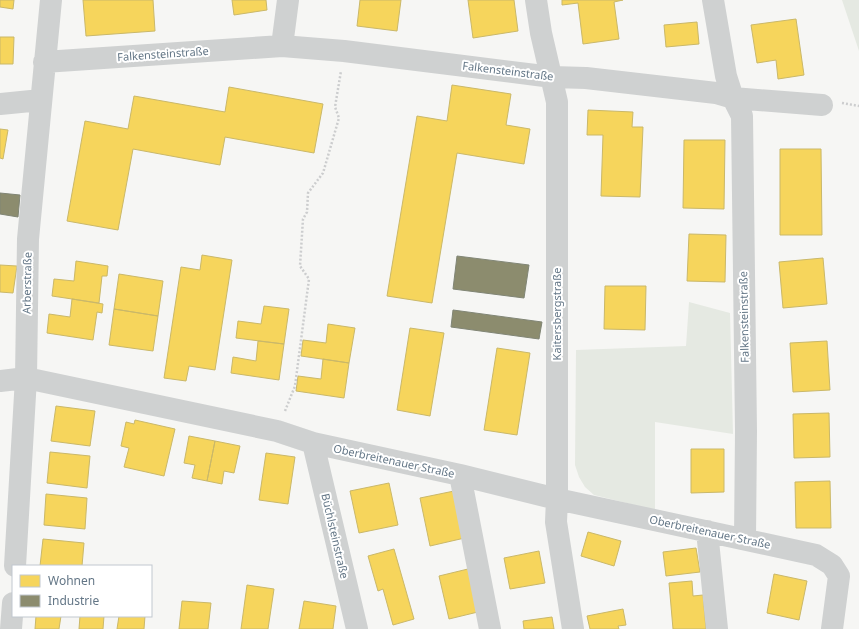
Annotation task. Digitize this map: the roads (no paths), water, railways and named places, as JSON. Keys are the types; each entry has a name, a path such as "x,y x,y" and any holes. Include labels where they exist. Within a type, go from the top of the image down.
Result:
{"street":[{"name":"Arberstraße","path":"15,565 26,378 28,239 51,0"},
{"path":"282,46 288,0"},
{"name":"Kaitersbergstraße","path":"536,0 541,33 558,102 556,522 573,629"},
{"path":"713,0 726,76 733,98"},
{"name":"Falkensteinstraße","path":"44,62 282,46 344,51 552,77 586,78 716,93 733,98 822,105"},
{"name":"Falkensteinstraße","path":"733,98 742,116 746,431 745,539"},
{"path":"0,104 41,100"},
{"name":"Oberbreitenauer Straße","path":"0,380 26,378 276,432 313,443 460,475 557,499 816,555 832,565 839,576 832,629"},
{"name":"Büchlsteinstraße","path":"313,443 357,629"},
{"path":"460,475 490,629"},
{"path":"707,531 717,629"},
{"path":"0,596 12,596"},
{"path":"11,629 12,616"}]}
